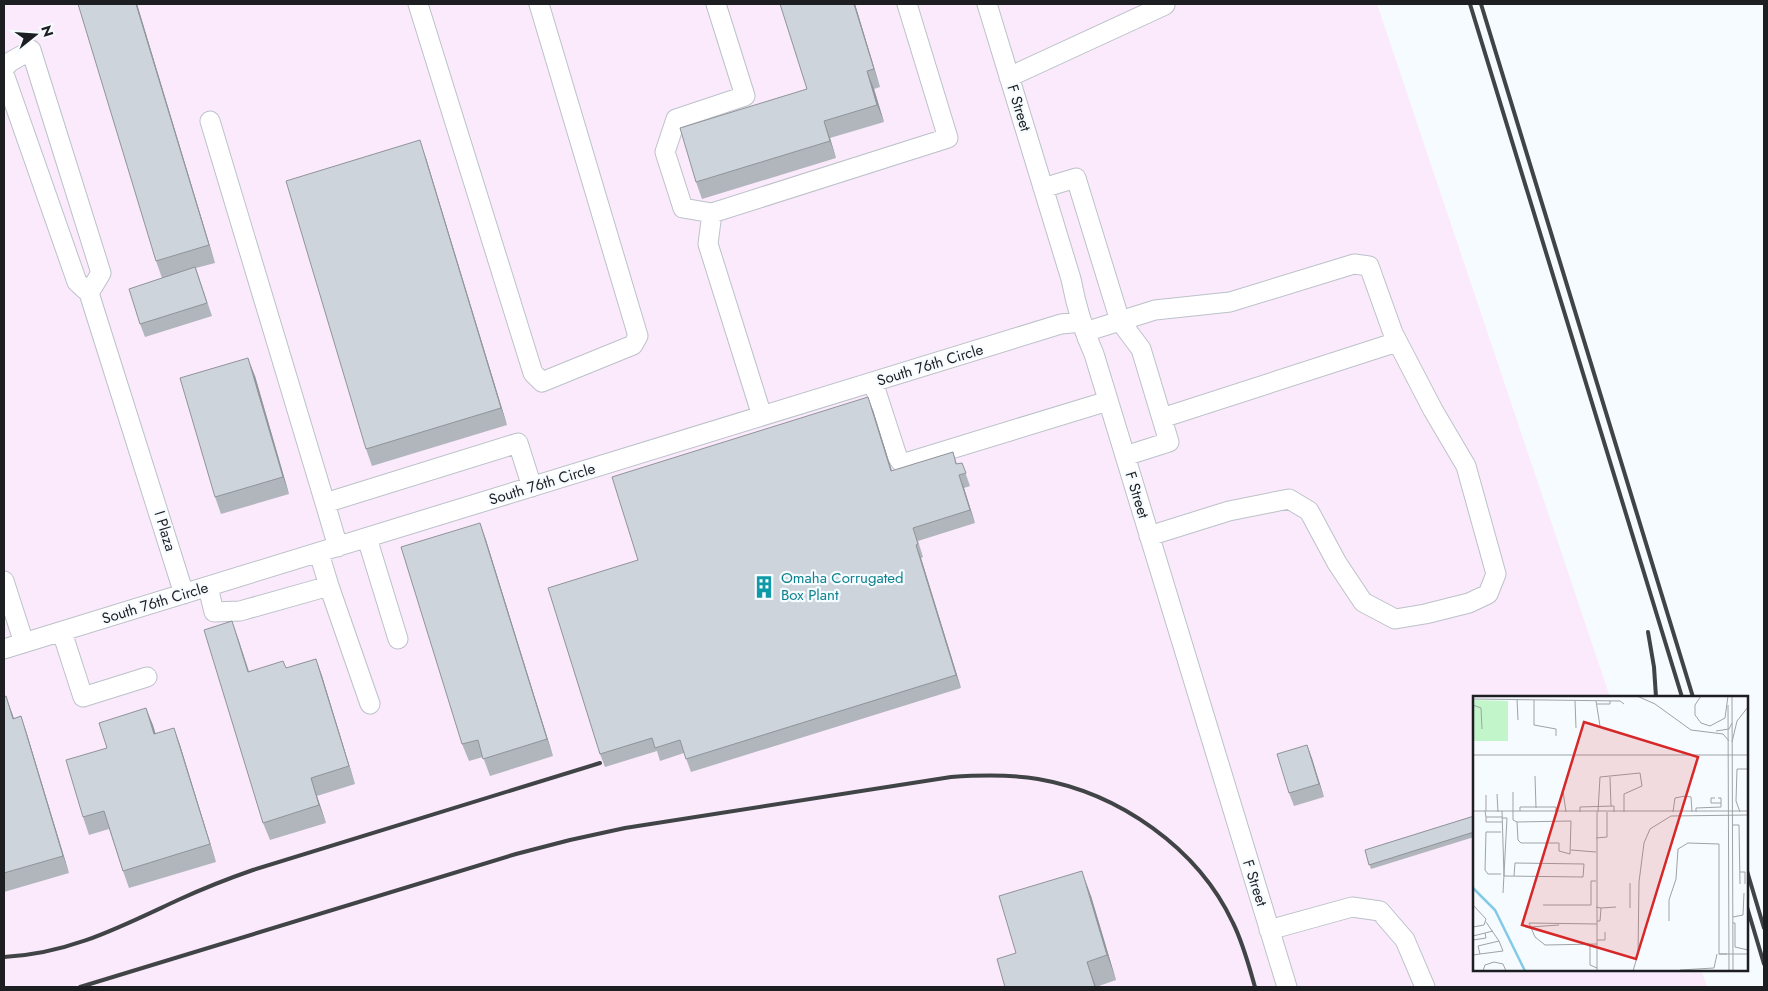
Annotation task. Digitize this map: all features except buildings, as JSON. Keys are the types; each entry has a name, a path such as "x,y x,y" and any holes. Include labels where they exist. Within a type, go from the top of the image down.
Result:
{"street":[{"path":"418,4 533,373 542,382 634,345 638,336 539,4"},
{"path":"716,4 745,96 676,119 665,152 683,208 712,213 948,138 907,4"},
{"name":"F Street","path":"987,4 1286,987"},
{"path":"1009,77 1165,6"},
{"path":"4,68 10,62 31,50 101,273 90,293 77,282 4,74"},
{"path":"210,121 338,547"},
{"path":"1043,188 1076,178 1120,321 1141,349 1169,442 1125,456"},
{"path":"712,213 708,244 762,416"},
{"name":"South 76th Circle","path":"4,649 1061,324 1084,327 1120,321 1155,310 1230,302 1354,264 1369,266 1397,342"},
{"name":"I Plaza","path":"90,293 184,594"},
{"path":"1149,536 1229,511 1289,499 1309,511 1337,563 1362,602 1395,619 1469,603 1488,594 1496,574 1466,466 1433,410 1397,342 1162,418"},
{"path":"873,382 897,456 901,462 906,464 1108,401"},
{"path":"325,503 518,444 532,487"},
{"path":"366,538 398,639"},
{"path":"319,553 370,704"},
{"path":"208,586 214,612 240,611 329,586"},
{"path":"5,591 24,643"},
{"path":"62,632 82,697 147,677"},
{"path":"1269,930 1352,907 1380,911 1405,940 1424,987"}],"shaded area":[{"path":"4,4 1377,4 1610,696 1473,696 1473,971 1701,971 1707,986 4,987"}],"railway":[{"path":"1470,4 1682,696"},
{"path":"1481,4 1693,696"},
{"path":"1648,632 1654,667 1656,696"},
{"path":"4,957 50,951 94,938 196,892 253,870 600,763"},
{"path":"80,987 516,854 570,840 625,828 951,777 994,775 1027,777 1068,786 1098,797 1126,811 1153,828 1177,848 1199,871 1218,896 1240,938 1255,987"},
{"path":"1748,874 1764,928"},
{"path":"1748,910 1764,964"}],"place":[{"name":"Omaha Corrugated Box Plant","path":"764,587"}]}
